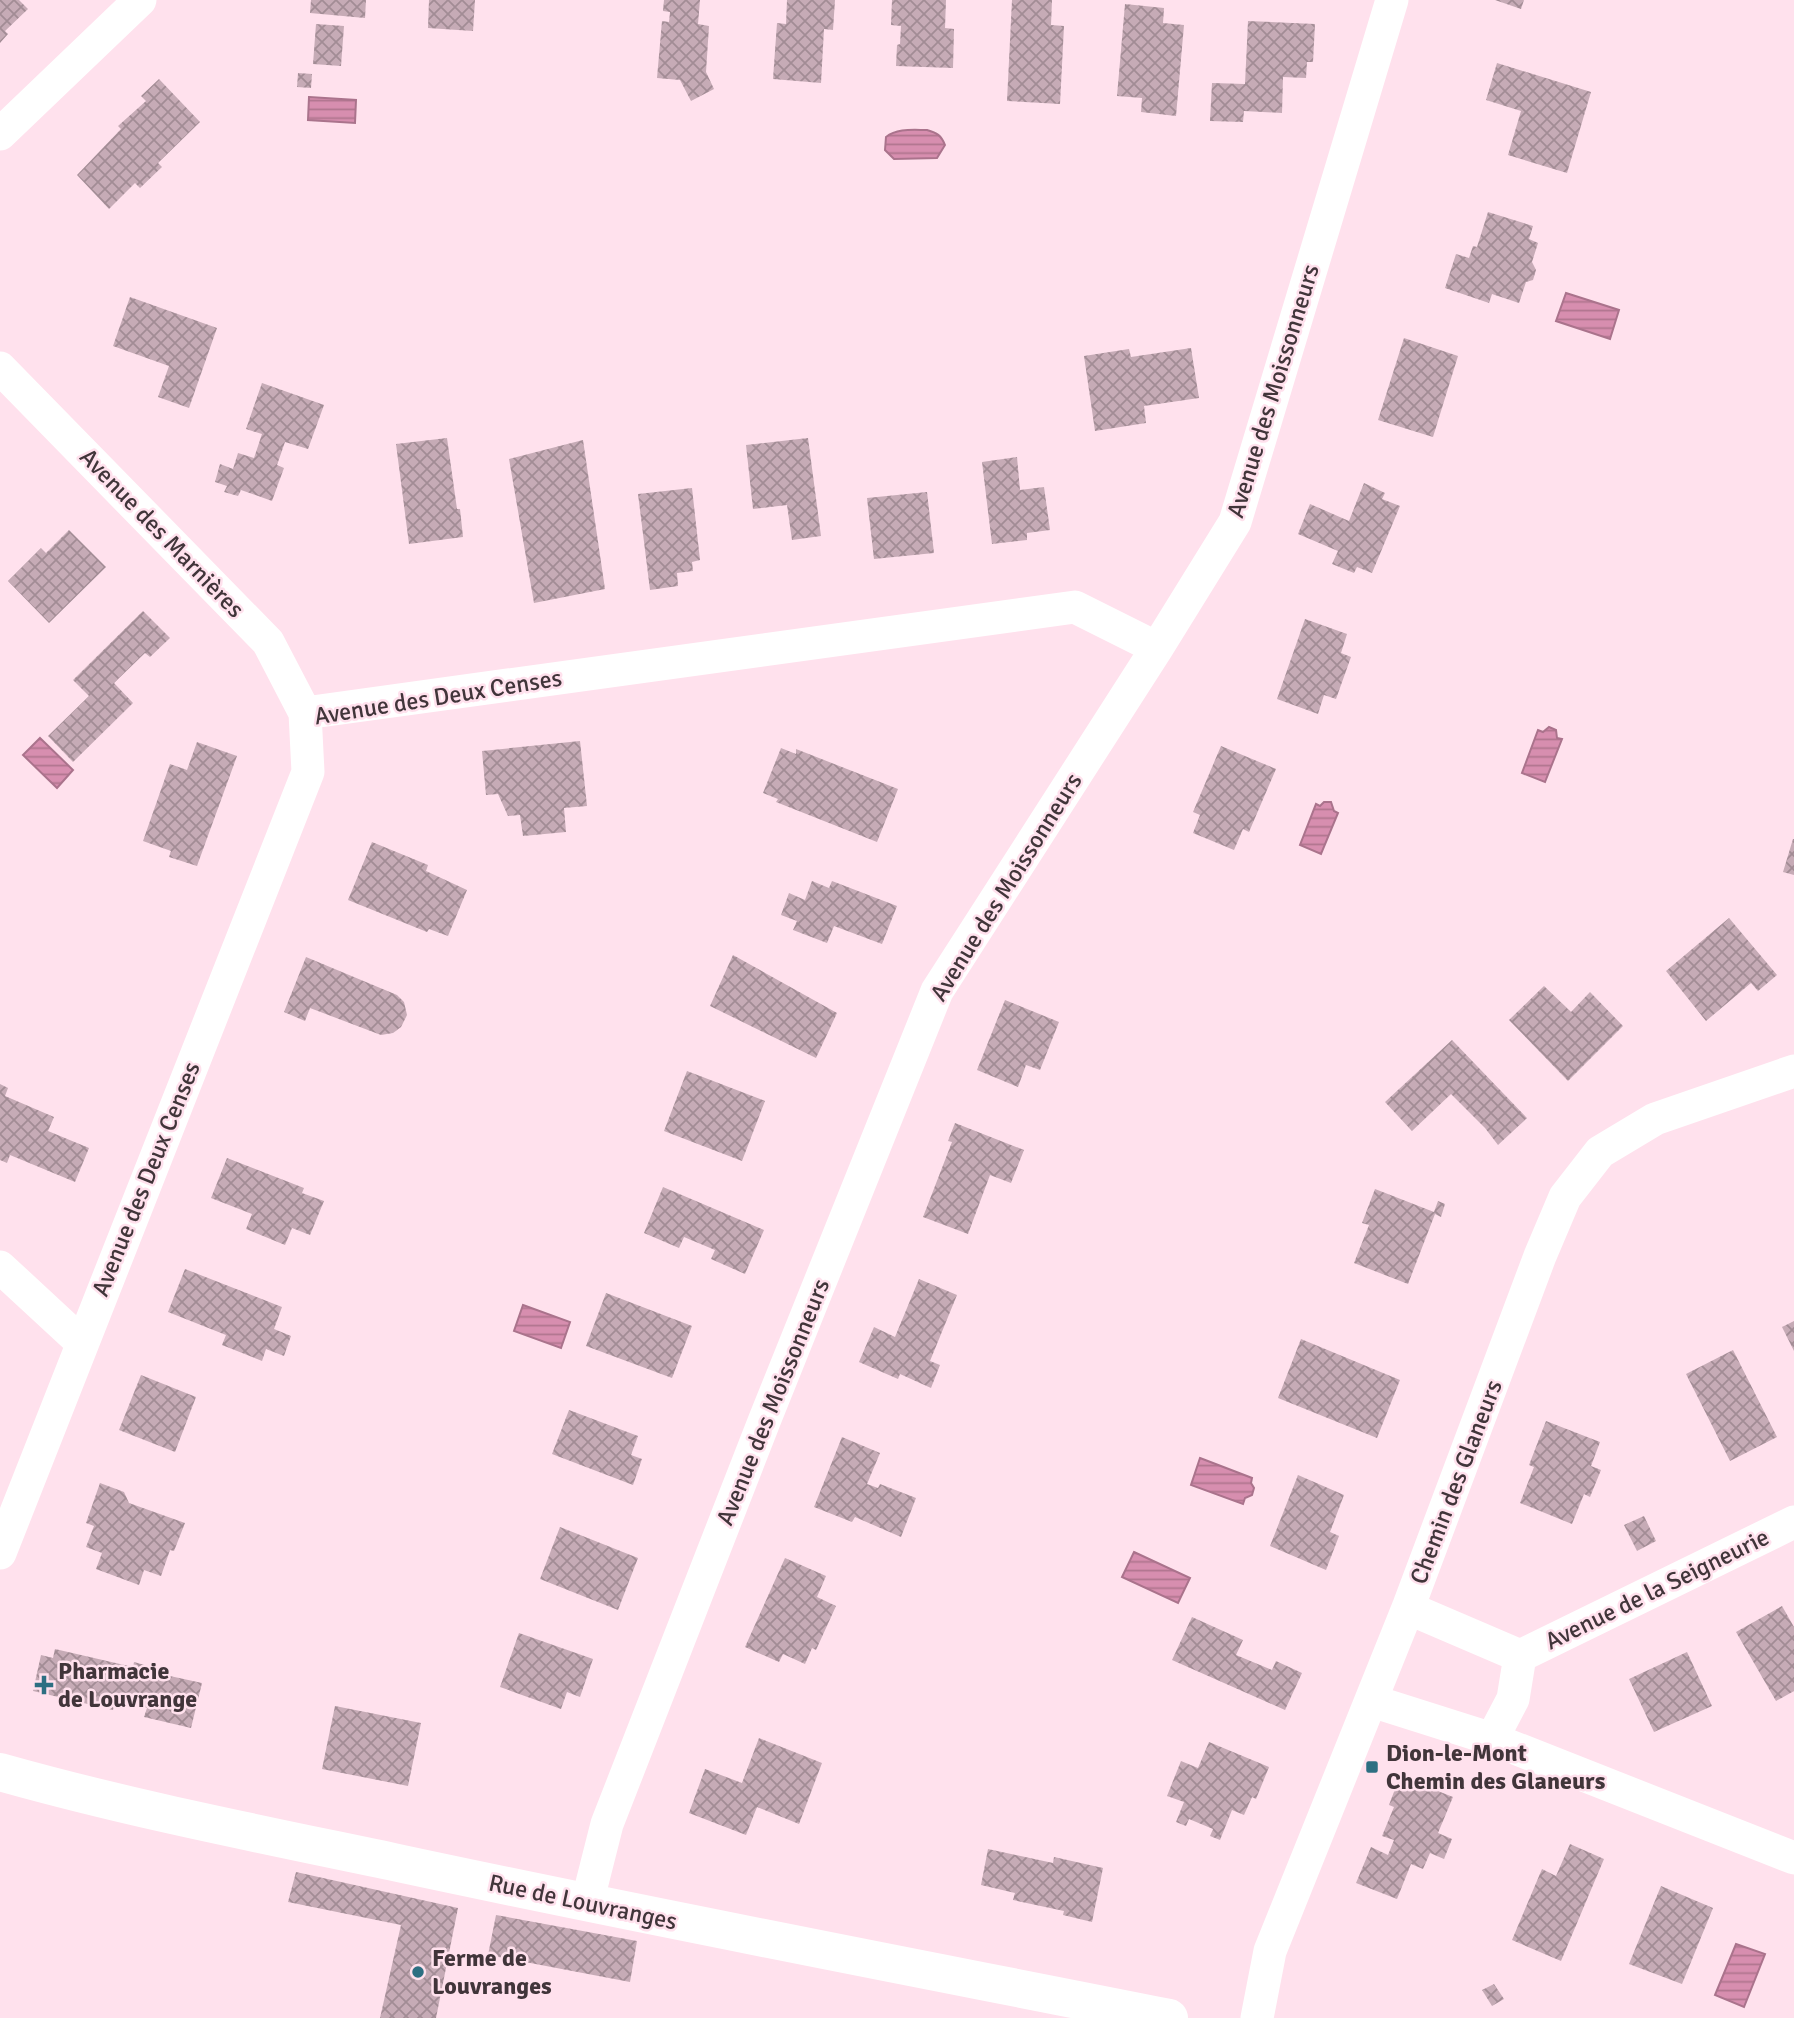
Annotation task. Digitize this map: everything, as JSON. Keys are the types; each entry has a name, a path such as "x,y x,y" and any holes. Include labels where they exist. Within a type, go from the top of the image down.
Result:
{"street":[{"path":"0,134 140,0"},
{"name":"Avenue des Moissonneurs","path":"587,1903 607,1824 765,1419 937,991 1235,522 1392,0"},
{"name":"Avenue des Marnières","path":"0,368 268,642 305,713"},
{"name":"Avenue des Deux Censes","path":"0,1553 308,772 305,713 1074,607 1157,648"},
{"name":"Chemin des Glaneurs","path":"1256,2018 1270,1951 1372,1701 1565,1197 1600,1152 1655,1119 1794,1072"},
{"path":"0,1267 81,1342"},
{"name":"Avenue de la Seigneurie","path":"1408,1608 1520,1656 1794,1522"},
{"name":"Avenue de la Seigneurie","path":"1492,1739 1513,1699 1520,1656"},
{"path":"1372,1701 1492,1739 1794,1858"},
{"name":"Rue de Louvranges","path":"0,1772 210,1824 587,1903 1169,2018"}],"shaded area":[{"path":"309,97 356,100 355,123 308,120"},
{"path":"905,130 927,130 938,135 945,145 937,158 894,159 885,150 886,137 890,134"},
{"path":"1566,293 1619,310 1610,339 1556,321"},
{"path":"1549,727 1556,730 1557,738 1562,739 1545,782 1522,773 1538,730 1543,732"},
{"path":"40,738 73,770 57,788 23,755"},
{"path":"1324,802 1331,802 1334,811 1338,813 1321,854 1300,845 1316,804 1320,806"},
{"path":"523,1305 570,1322 561,1348 514,1331"},
{"path":"1200,1458 1252,1478 1252,1495 1245,1498 1243,1504 1191,1485"},
{"path":"1134,1552 1190,1578 1178,1603 1122,1577"},
{"path":"1736,1944 1765,1954 1744,2007 1715,1995"}],"building":[{"path":"0,0 19,0 28,9 5,31 8,34 0,43"},
{"path":"311,0 366,0 365,18 310,13"},
{"path":"429,0 475,0 473,31 428,28"},
{"path":"664,0 700,0 698,24 709,26 706,72 714,89 691,101 680,80 657,78 662,21 669,22 670,12 663,11"},
{"path":"787,0 835,0 833,30 824,29 821,83 773,79 777,23 786,24"},
{"path":"892,0 946,0 945,28 954,29 953,68 896,66 901,26 891,25"},
{"path":"1012,0 1052,0 1051,25 1064,26 1060,104 1007,101"},
{"path":"1495,0 1524,0 1521,9"},
{"path":"1125,4 1164,8 1163,23 1184,25 1176,116 1141,112 1142,98 1117,96"},
{"path":"1248,21 1315,24 1313,62 1307,62 1306,78 1283,77 1282,113 1244,111 1243,122 1210,121 1212,83 1245,84"},
{"path":"316,24 344,26 341,66 313,64"},
{"path":"1497,63 1591,92 1567,173 1508,155 1521,111 1486,100"},
{"path":"298,73 312,74 311,88 297,87"},
{"path":"159,79 200,122 158,163 162,167 140,188 135,183 109,209 77,175 121,129 118,126 146,101 141,96"},
{"path":"1488,212 1533,226 1529,239 1538,243 1532,262 1536,270 1533,280 1526,282 1519,303 1492,294 1489,303 1445,288 1456,254 1469,258 1473,246 1477,247"},
{"path":"130,297 217,328 189,408 158,397 169,366 113,346"},
{"path":"1404,338 1458,356 1433,437 1378,420"},
{"path":"1191,348 1199,398 1144,406 1146,423 1095,431 1084,356 1129,349 1131,357"},
{"path":"262,383 324,405 308,449 285,442 277,465 284,468 272,501 241,490 238,496 224,492 227,486 215,482 220,464 233,469 238,453 254,458 262,434 246,429"},
{"path":"447,438 463,537 409,544 396,444"},
{"path":"808,438 821,536 792,540 787,505 753,509 746,445"},
{"path":"583,440 605,589 534,603 509,459"},
{"path":"1017,457 1020,490 1044,487 1050,530 1027,533 1027,540 992,544 982,462"},
{"path":"1364,483 1385,493 1382,499 1400,506 1372,573 1357,567 1354,573 1332,564 1338,551 1298,534 1310,504 1349,521"},
{"path":"692,488 700,560 692,562 693,571 677,573 678,586 650,590 638,494"},
{"path":"927,492 934,553 874,559 867,498"},
{"path":"69,530 106,567 49,623 8,581 41,548 46,553"},
{"path":"143,611 170,638 150,657 145,653 114,683 133,703 73,762 48,736 89,696 73,680"},
{"path":"1305,619 1347,634 1341,653 1351,657 1336,699 1324,695 1318,714 1277,699"},
{"path":"580,741 587,806 564,808 566,832 523,836 520,815 508,816 498,794 486,795 482,751"},
{"path":"197,742 237,756 197,866 169,857 171,851 143,841 170,764 187,770"},
{"path":"1221,746 1276,769 1249,832 1243,829 1234,850 1193,833 1200,815 1193,812"},
{"path":"781,748 796,754 796,749 898,789 877,842 776,802 778,799 763,793"},
{"path":"1794,839 1794,875 1783,872"},
{"path":"372,842 428,865 426,871 467,890 448,936 429,929 427,932 348,900"},
{"path":"812,881 829,888 832,881 897,906 882,944 834,926 827,943 793,930 797,921 781,915 789,893 805,900"},
{"path":"1729,918 1777,975 1758,991 1751,983 1706,1021 1666,971"},
{"path":"733,955 837,1013 816,1058 710,1006"},
{"path":"306,957 397,995 404,1002 407,1015 401,1027 393,1033 381,1035 310,1008 305,1021 284,1012"},
{"path":"1544,986 1571,1012 1590,992 1623,1026 1568,1081 1509,1020"},
{"path":"1005,1000 1059,1022 1040,1070 1026,1065 1018,1087 977,1070"},
{"path":"1452,1040 1527,1118 1498,1145 1451,1094 1412,1131 1385,1102"},
{"path":"687,1071 765,1101 742,1161 664,1131"},
{"path":"0,1084 8,1088 5,1096 54,1117 48,1131 89,1148 75,1182 10,1155 7,1163 0,1160"},
{"path":"955,1123 1024,1150 1011,1183 990,1175 968,1234 923,1217 952,1142 948,1141"},
{"path":"227,1158 304,1188 302,1193 324,1201 310,1235 292,1228 285,1245 246,1229 252,1214 211,1198"},
{"path":"663,1187 764,1230 745,1274 711,1259 715,1250 684,1237 679,1248 644,1233"},
{"path":"1375,1189 1434,1212 1438,1201 1445,1204 1441,1217 1435,1214 1408,1284 1354,1263 1369,1225 1362,1223"},
{"path":"185,1269 282,1307 274,1329 291,1336 284,1356 266,1349 262,1361 222,1345 226,1335 168,1312"},
{"path":"919,1279 957,1295 930,1361 940,1365 931,1388 900,1374 898,1379 859,1362 874,1327 895,1337"},
{"path":"606,1293 692,1326 672,1378 586,1346"},
{"path":"1794,1321 1794,1351 1782,1327"},
{"path":"1301,1339 1400,1380 1377,1438 1278,1398"},
{"path":"1733,1350 1777,1437 1730,1461 1686,1374"},
{"path":"141,1375 196,1397 175,1452 119,1430"},
{"path":"569,1410 638,1436 631,1455 642,1459 633,1485 552,1454"},
{"path":"1546,1421 1600,1442 1591,1466 1601,1470 1590,1497 1584,1494 1572,1524 1520,1503 1534,1467 1529,1465"},
{"path":"842,1437 880,1453 867,1484 878,1488 880,1484 916,1498 901,1537 855,1517 852,1522 814,1507"},
{"path":"1298,1475 1344,1495 1330,1532 1339,1536 1326,1570 1270,1546"},
{"path":"100,1483 124,1492 129,1503 185,1523 174,1551 170,1550 161,1576 144,1570 139,1585 96,1569 102,1553 86,1547 94,1526 86,1523"},
{"path":"1644,1516 1656,1541 1637,1551 1624,1525"},
{"path":"560,1527 638,1558 618,1610 540,1579"},
{"path":"785,1558 826,1576 817,1597 836,1606 816,1650 812,1648 805,1664 783,1654 779,1662 745,1647"},
{"path":"1782,1606 1794,1627 1794,1691 1776,1701 1736,1632"},
{"path":"1192,1617 1243,1640 1236,1655 1272,1670 1276,1661 1302,1673 1285,1710 1172,1660"},
{"path":"519,1633 593,1659 580,1697 567,1692 561,1709 500,1687"},
{"path":"55,1649 133,1667 134,1662 148,1666 147,1671 202,1683 191,1728 144,1717 147,1708 129,1699 127,1703 115,1700 113,1710 33,1691 41,1655 53,1658"},
{"path":"1687,1652 1712,1706 1654,1732 1629,1679"},
{"path":"335,1706 421,1723 408,1786 322,1769"},
{"path":"759,1738 822,1763 799,1824 757,1807 746,1835 689,1813 705,1769 742,1783"},
{"path":"1209,1742 1269,1767 1256,1799 1252,1797 1244,1815 1232,1810 1220,1840 1210,1836 1213,1829 1189,1819 1186,1826 1176,1822 1184,1802 1167,1796 1181,1761 1198,1768"},
{"path":"1400,1776 1453,1797 1438,1833 1452,1839 1444,1859 1430,1853 1423,1869 1411,1864 1397,1899 1356,1883 1371,1847 1388,1855 1394,1840 1382,1836 1394,1807 1389,1805"},
{"path":"1570,1844 1604,1859 1561,1961 1512,1940 1542,1869 1556,1876"},
{"path":"988,1849 1053,1863 1054,1857 1103,1868 1092,1922 1063,1915 1064,1911 1013,1900 1015,1893 981,1885"},
{"name":"Ferme de Louvranges","path":"296,1872 458,1908 436,2018 380,2018 401,1925 288,1902"},
{"path":"1661,1886 1713,1908 1682,1984 1629,1964"},
{"path":"496,1915 637,1941 630,1982 488,1955"},
{"path":"1494,1984 1504,1999 1492,2006 1482,1990"}],"place":[{"name":"Pharmacie de Louvrange","path":"44,1685"},
{"name":"Dion-le-Mont Chemin des Glaneurs","path":"1372,1767"},
{"name":"Ferme de Louvranges","path":"418,1972"}]}
